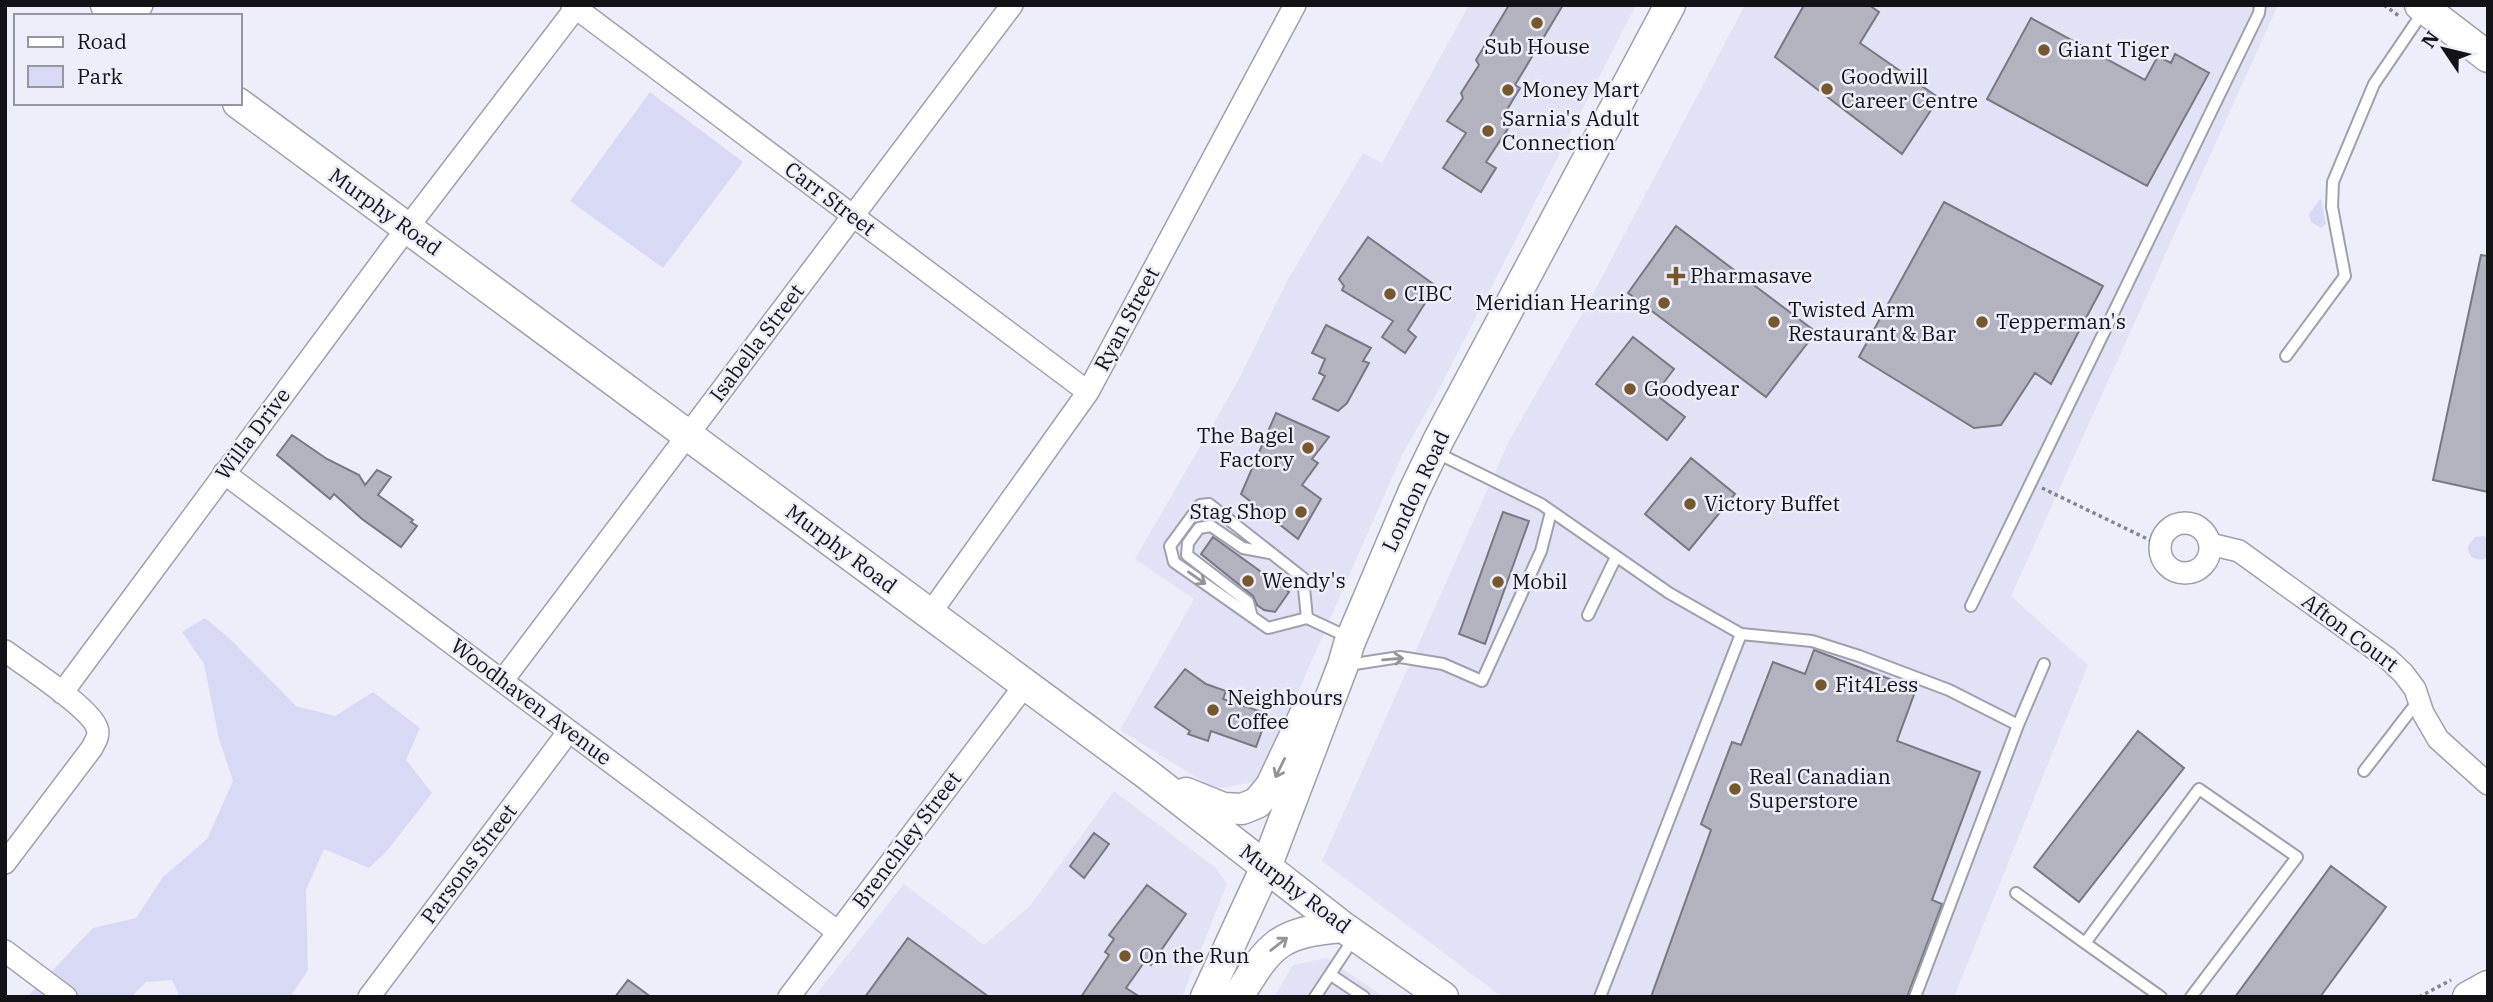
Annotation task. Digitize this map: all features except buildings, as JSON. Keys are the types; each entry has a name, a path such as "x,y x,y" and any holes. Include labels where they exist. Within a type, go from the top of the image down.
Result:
{"street":[{"name":"Isabella Street","path":"503,680 1012,5"},
{"name":"Ryan Street","path":"929,615 1088,392 1294,5"},
{"name":"London Road","path":"1206,997 1266,867 1348,649 1413,493 1670,5"},
{"name":"Carr Street","path":"575,6 1088,392"},
{"name":"Willa Drive","path":"62,693 575,6"},
{"path":"2422,7 2488,57"},
{"name":"Murphy Road","path":"241,105 1148,775 1349,932 1443,997"},
{"name":"Woodhaven Avenue","path":"224,473 838,932"},
{"name":"Afton Court","path":"2160,545 2166,530 2180,522 2189,522 2203,530 2210,544 2239,551 2378,652 2403,673 2415,689 2423,713 2438,739 2488,785"},
{"path":"2160,545 2160,553 2169,568 2185,573 2202,567 2210,552 2210,544"},
{"path":"1148,775 1223,808 1242,809 1257,803 1271,786 1315,694 1348,649"},
{"path":"5,652 81,707 97,728 97,738 92,748 5,863"},
{"name":"Brenchley Street","path":"789,997 1025,685"},
{"name":"Parsons Street","path":"369,997 569,731"},
{"path":"1238,997 1269,952 1284,939 1316,930 1349,932"},
{"path":"5,951 66,997"},
{"path":"2468,997 2488,986"}],"lane":[{"path":"1971,606 2253,25 2260,5"},
{"path":"2286,356 2345,276 2332,208 2333,182 2374,84 2422,7"},
{"path":"1433,452 1551,512 1669,593 1741,634 1812,641 1859,656 1949,690 2018,725"},
{"path":"1307,618 1268,628 1174,562 1170,546 1200,505 1209,504 1303,578 1307,618 1348,649 1443,664 1482,681 1541,551 1551,512"},
{"path":"1252,617 1248,602 1187,555 1188,543 1199,528 1212,526 1243,548 1272,554"},
{"path":"1588,615 1616,557"},
{"path":"1600,997 1741,634"},
{"path":"1915,997 2018,725 2044,664"},
{"path":"2364,771 2420,699"},
{"path":"2085,943 2200,789 2297,857 2191,997"},
{"path":"2016,892 2161,997"},
{"path":"1315,997 1331,975 1349,932"},
{"path":"1331,975 1364,997"}],"path":[{"path":"2031,483 2160,545"}],"shaded area":[{"path":"1469,5 1636,5 1437,393 1402,455 1259,781 1215,789 1120,730 1194,599 1135,559 1239,379 1287,281 1363,153 1382,163"},
{"path":"1745,5 2278,5 2011,596 2088,665 1954,997 1502,997 1322,861 1509,441 1591,298"},
{"path":"1114,791 1216,868 1227,884 1182,997 814,997 904,884 984,945 1029,907"},
{"path":"1327,958 1384,997 1274,997 1293,965"}],"green space":[{"path":"650,92 743,162 663,268 570,201"},
{"path":"2321,198 2326,224 2321,228 2311,222 2309,214"},
{"path":"2484,536 2488,539 2488,557 2481,560 2469,554 2468,546 2475,537"},
{"path":"205,618 229,638 296,706 335,716 373,692 420,728 406,760 432,793 387,851 369,868 324,849 306,890 308,970 290,997 180,997 172,980 146,982 131,997 27,997 93,928 136,918 163,877 207,839 233,781 219,739 204,664 182,632"}],"place":[{"name":"Sub House","path":"1537,23"},
{"name":"Giant Tiger","path":"2044,50"},
{"name":"Goodwill Career Centre","path":"1827,89"},
{"name":"Money Mart","path":"1508,90"},
{"name":"Sarnia's Adult Connection","path":"1488,131"},
{"name":"Pharmasave","path":"1676,276"},
{"name":"CIBC","path":"1390,294"},
{"name":"Meridian Hearing","path":"1664,303"},
{"name":"Twisted Arm Restaurant & Bar","path":"1774,322"},
{"name":"Tepperman's","path":"1982,322"},
{"name":"Goodyear","path":"1630,389"},
{"name":"The Bagel Factory","path":"1308,448"},
{"name":"Victory Buffet","path":"1690,504"},
{"name":"Stag Shop","path":"1301,512"},
{"name":"Wendy's","path":"1248,581"},
{"name":"Mobil","path":"1498,582"},
{"name":"Fit4Less","path":"1821,685"},
{"name":"Neighbours Coffee","path":"1213,710"},
{"name":"Real Canadian Superstore","path":"1735,789"},
{"name":"On the Run","path":"1125,956"}]}
